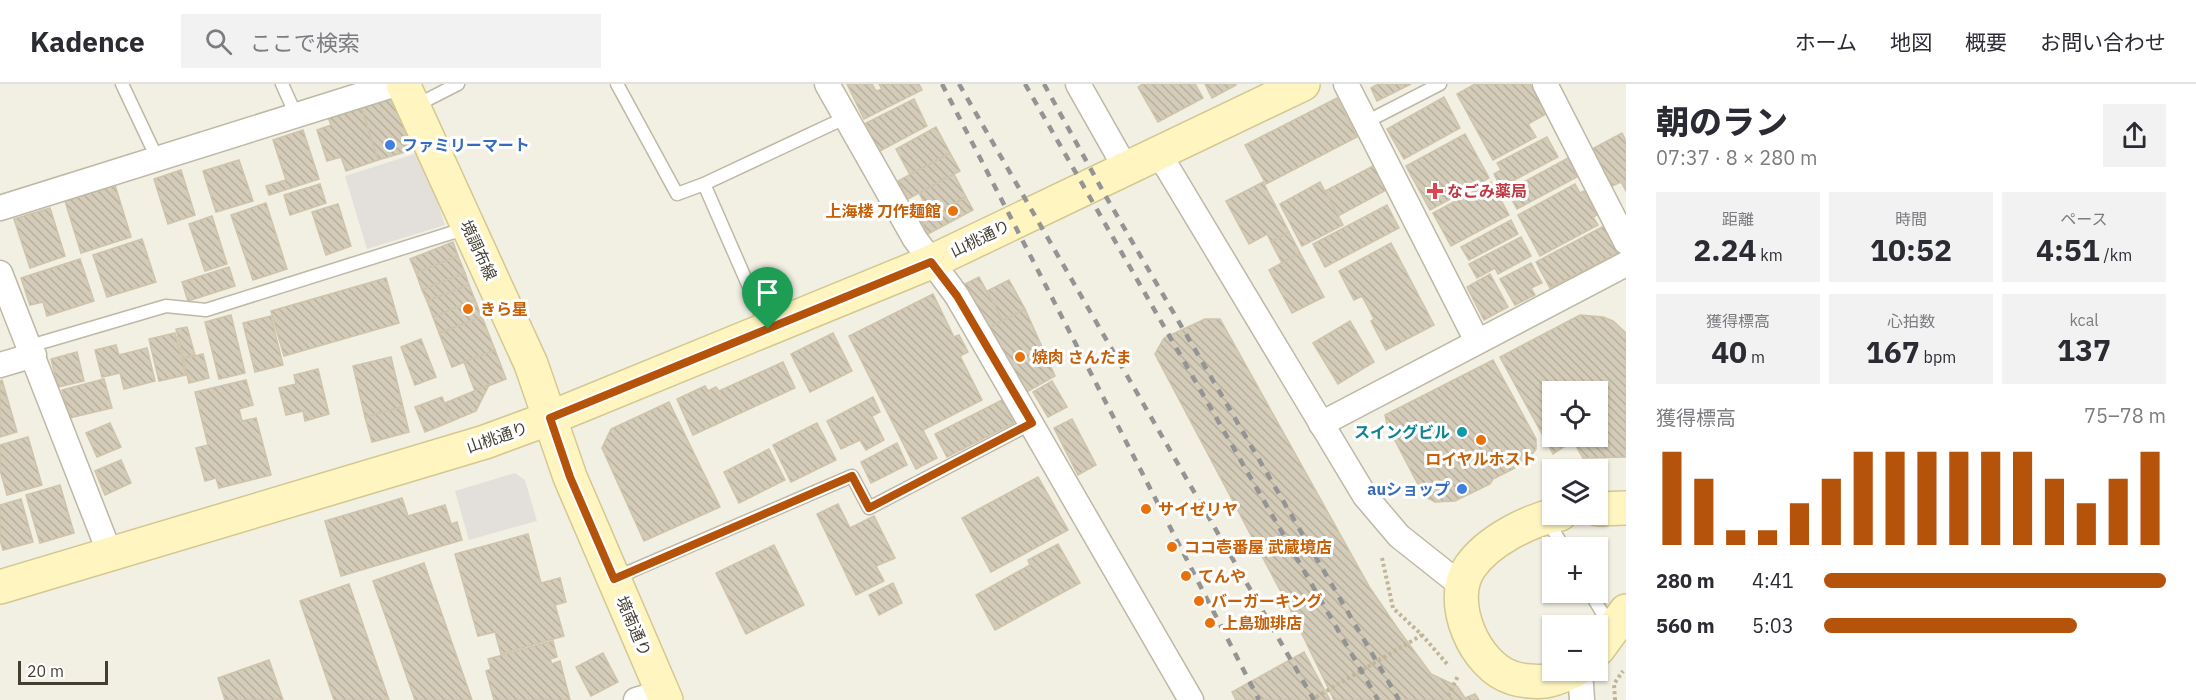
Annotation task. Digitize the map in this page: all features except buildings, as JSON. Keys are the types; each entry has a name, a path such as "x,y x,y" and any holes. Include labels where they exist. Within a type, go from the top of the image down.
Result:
{"street":[{"path":"827,84 931,262 957,296 1191,700"},
{"path":"1078,84 1125,167"},
{"name":"山桃通り","path":"0,587 485,442 550,418 931,262 1125,167 1303,84"},
{"path":"1346,84 1477,341"},
{"path":"1545,84 1626,242"},
{"path":"0,207 296,115 404,91"},
{"name":"境調布線","path":"404,91 531,364 550,418"},
{"path":"1158,152 1365,496 1399,536 1462,586"},
{"path":"1321,424 1626,264"},
{"path":"0,273 110,554"},
{"path":"0,365 32,350"},
{"name":"境南通り","path":"550,418 570,477 614,579 655,697"},
{"path":"1608,509 1626,508"},
{"path":"1542,521 1497,541 1470,567 1462,586 1461,613 1473,644 1515,689 1546,681"},
{"path":"1579,681 1582,700"}],"lane":[{"path":"122,84 157,158"},
{"path":"282,84 296,115"},
{"path":"404,91 458,84"},
{"path":"617,84 677,194 704,184 847,117"},
{"path":"1366,122 1440,84"},
{"path":"704,184 768,329"},
{"path":"32,350 166,306 206,310 468,228"},
{"path":"614,579 852,476 869,508 1032,423"},
{"path":"1596,603 1612,630"}],"path":[{"path":"1380,550 1393,608 1422,635 1466,684"},
{"path":"1311,700 1422,635"},
{"path":"1615,700 1614,684 1626,666"},
{"path":"1448,696 1458,676"}],"shaded area":[{"path":"421,152 445,225 367,249 345,176"},
{"path":"515,473 525,480 537,521 469,540 455,491"}],"railway":[{"path":"942,84 1259,700"},
{"path":"959,84 1314,700"},
{"path":"1025,84 1378,700"},
{"path":"1044,84 1105,195 1399,700"}],"place":[{"name":"ファミリーマート","path":"390,145"},
{"name":"なごみ薬局","path":"1435,191"},
{"name":"上海楼 刀作麺館","path":"953,211"},
{"name":"きら星","path":"468,309"},
{"name":"焼肉 さんたま","path":"1020,357"},
{"name":"スイングビル","path":"1462,432"},
{"name":"ロイヤルホスト","path":"1481,440"},
{"name":"auショップ","path":"1462,489"},
{"name":"サイゼリヤ","path":"1146,509"},
{"name":"ココ壱番屋 武蔵境店","path":"1172,547"},
{"name":"てんや","path":"1186,576"},
{"name":"バーガーキング","path":"1199,601"},
{"name":"上島珈琲店","path":"1210,623"}],"route":[{"path":"931,262 957,296 1032,423 869,508 852,476 614,579 570,477 550,418 768,329 931,262"}]}
